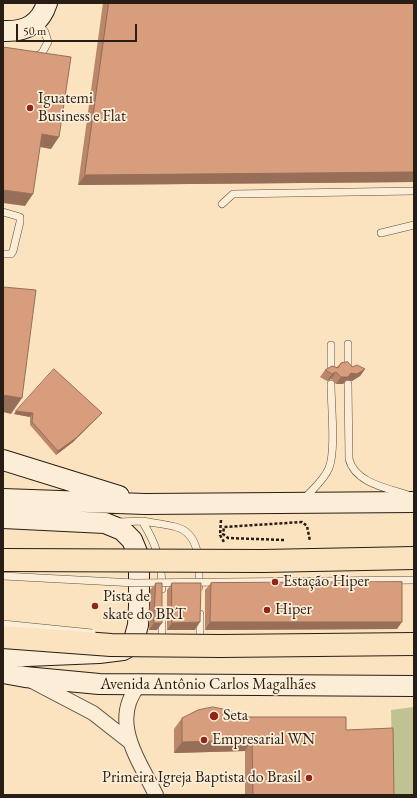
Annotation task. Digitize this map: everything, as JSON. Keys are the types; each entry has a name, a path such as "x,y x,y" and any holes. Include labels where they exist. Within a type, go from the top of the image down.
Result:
{"main road":[{"path":"3,31 27,29 37,22 44,13 47,3"},
{"path":"3,460 143,513"},
{"path":"3,499 143,513 224,504 414,502"},
{"path":"3,518 104,523 122,530 132,540 139,557 138,625 134,640 130,646 116,652 3,657"},
{"path":"3,560 263,561 414,558"},
{"path":"3,636 111,645 221,646 414,644"},
{"name":"Avenida Antônio Carlos Magalhães","path":"3,673 84,684 414,686"}],"street":[{"path":"25,677 94,713 130,742"},
{"path":"139,685 131,695 126,707 125,722 130,742 156,795"}],"lane":[{"path":"26,58 33,58 42,52 48,42 45,32 37,22"},
{"path":"222,204 233,194 414,191"},
{"path":"3,212 20,217 20,222 13,251 11,254 3,254"},
{"path":"381,233 414,225"},
{"path":"348,344 348,369"},
{"path":"330,345 331,370"},
{"path":"300,504 320,482 329,468 332,456 331,384"},
{"path":"348,384 349,459 351,467 360,476 373,483 414,497"},
{"path":"143,513 153,539 162,571 162,639 154,651"},
{"path":"104,523 143,513 178,527 191,537 198,554 199,592"},
{"path":"3,576 135,583 414,580"},
{"path":"99,653 187,650 200,640 200,607"},
{"path":"3,624 101,633"},
{"path":"192,635 207,635"},
{"path":"130,636 169,636"}],"path":[{"path":"224,504 220,535 225,543"},
{"path":"241,543 288,541 228,538 223,534 224,527 302,522 307,526 310,541 305,542"}],"green space":[{"path":"414,707 414,795 393,795 391,710"}],"building":[{"path":"109,3 414,3 414,172 85,175"},
{"name":"Iguatemi Business e Flat","path":"3,47 71,57 59,137 42,134 33,194 3,190"},
{"path":"3,287 36,290 22,398 3,395"},
{"path":"348,362 352,367 357,365 365,369 357,374 351,373 348,377 341,377 336,372 332,374 325,370 332,366 338,368 341,363"},
{"path":"54,369 102,413 76,438 58,451 32,422 33,413 16,411"},
{"name":"Hiper","path":"402,582 402,622 210,622 211,583"},
{"path":"156,583 162,583 162,623 154,623"},
{"path":"172,583 201,583 200,622 172,623"},
{"path":"213,707 228,710 241,717 346,717 346,730 393,728 394,795 253,795 252,740 182,742 182,718 198,710"}],"place":[{"name":"Iguatemi Business e Flat","path":"30,108"},
{"name":"Estação Hiper","path":"275,582"},
{"name":"Pista de skate do BRT","path":"95,606"},
{"name":"Hiper","path":"267,610"},
{"name":"Seta","path":"214,716"},
{"name":"Empresarial WN","path":"204,740"},
{"name":"Primeira Igreja Baptista do Brasil","path":"309,778"}]}
